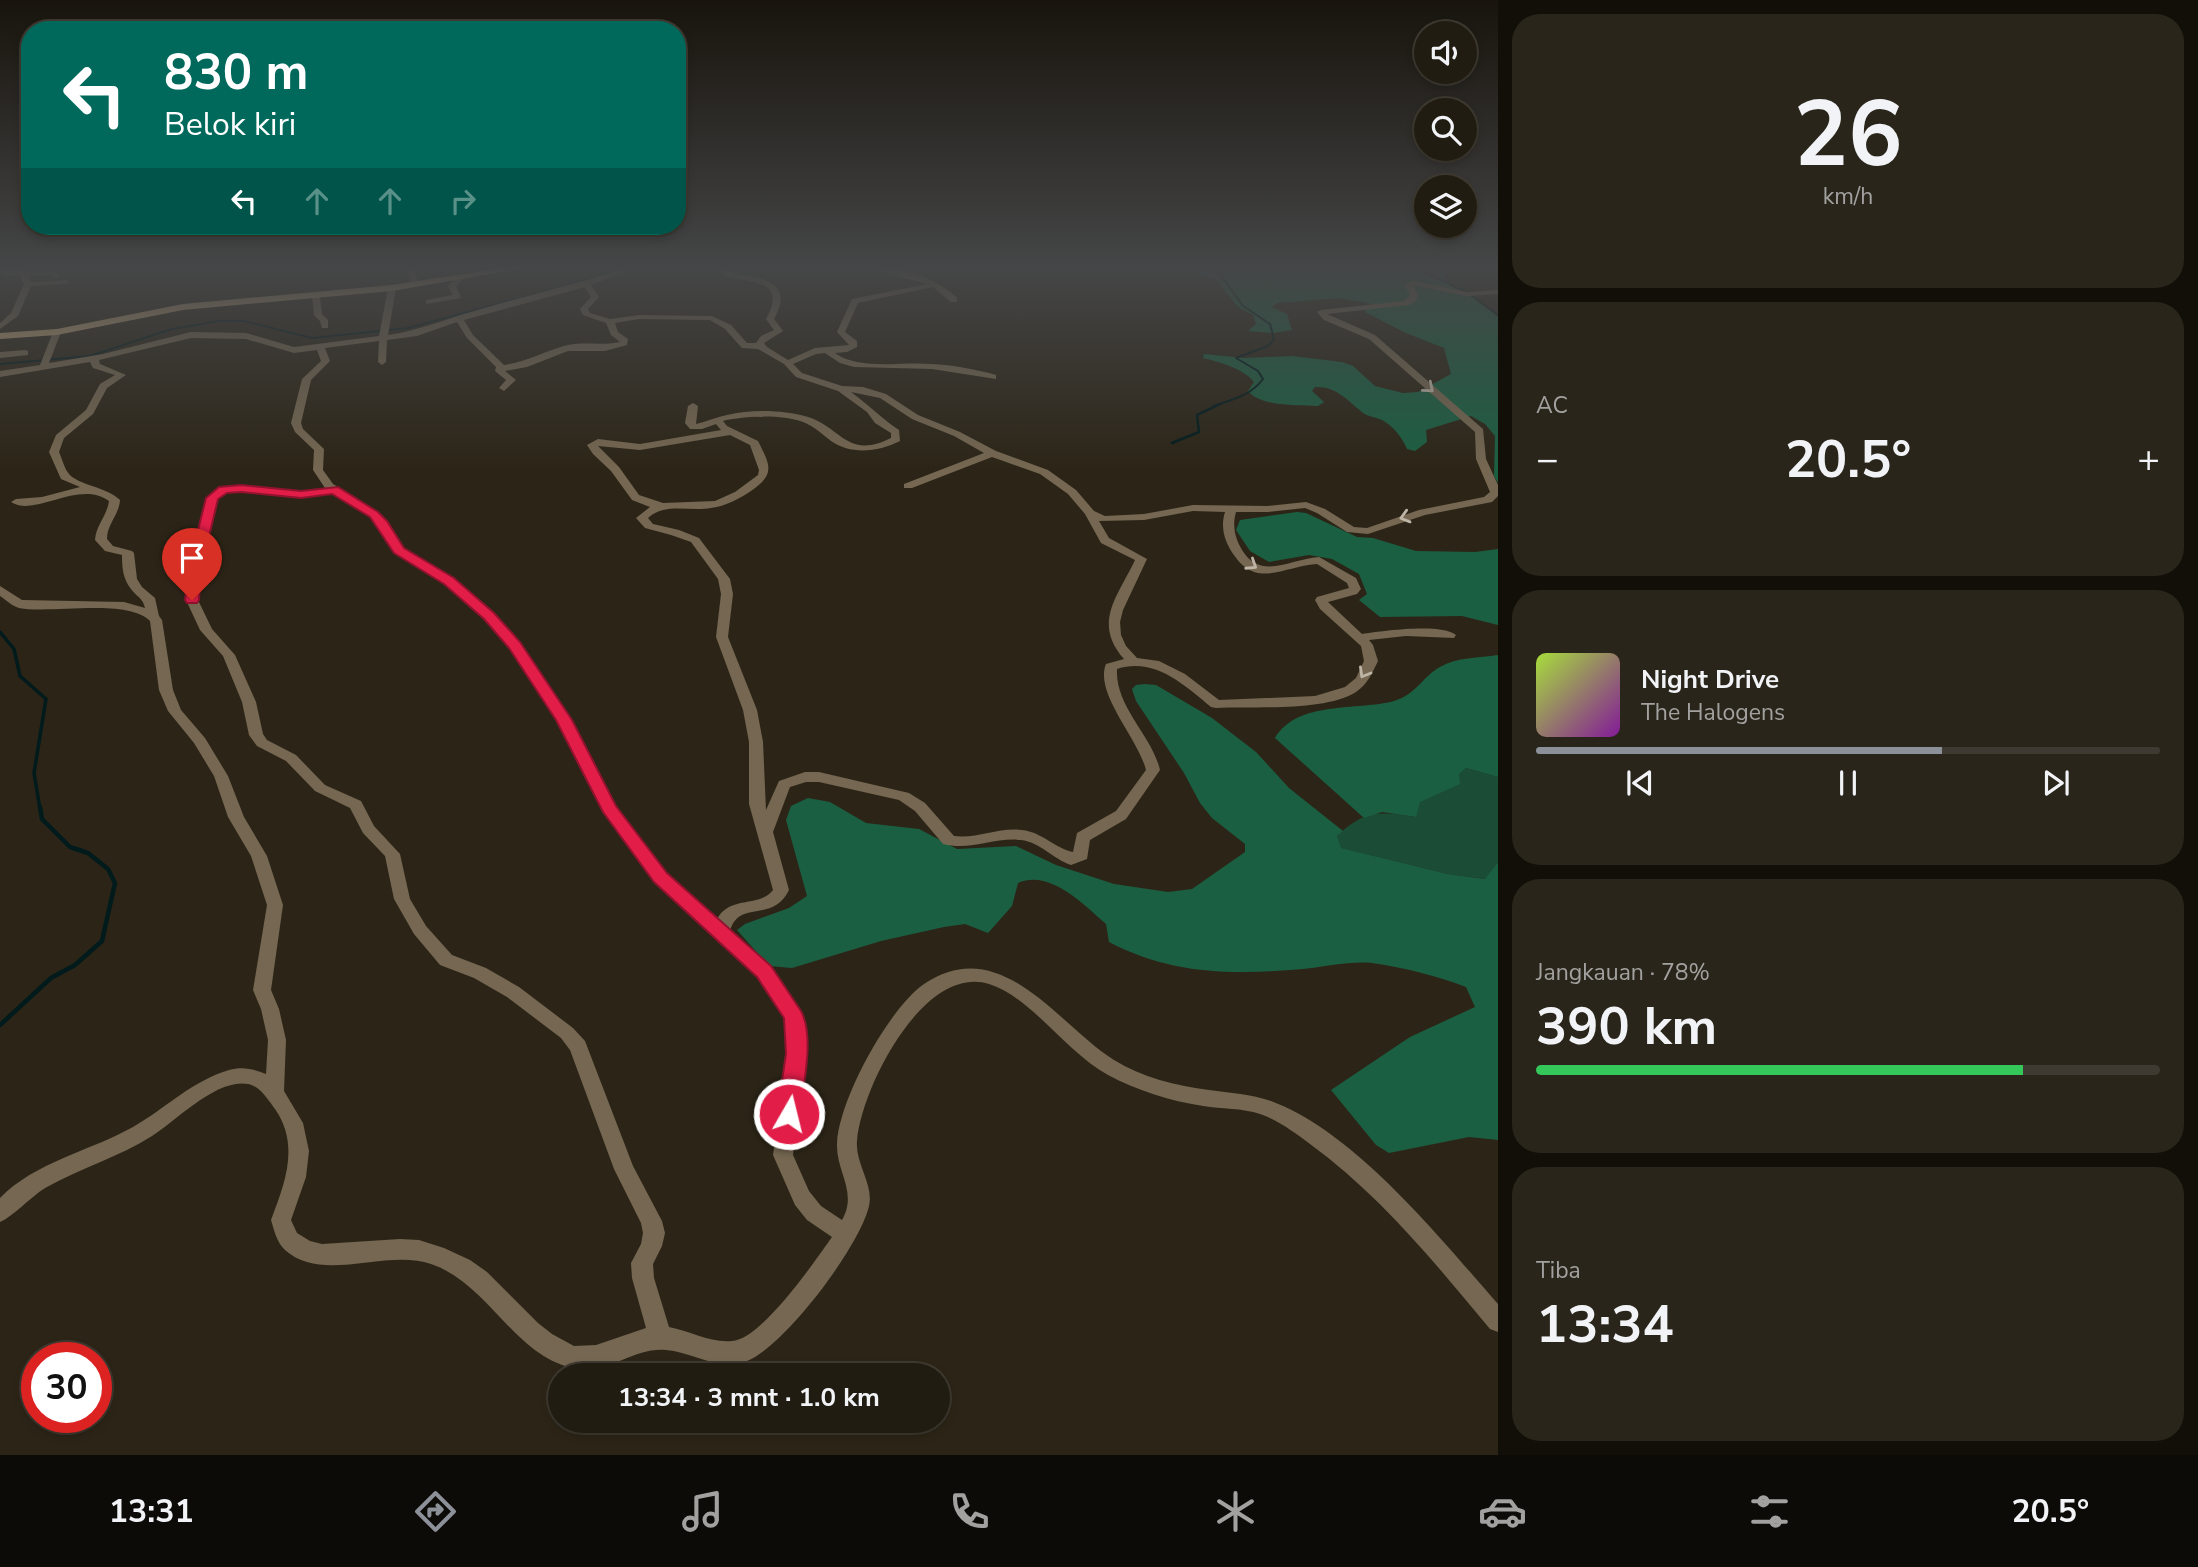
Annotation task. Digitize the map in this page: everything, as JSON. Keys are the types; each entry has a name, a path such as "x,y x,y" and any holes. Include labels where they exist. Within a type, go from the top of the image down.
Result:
{"main road":[{"path":"0,336 44,333"}],"street":[{"path":"49,364 57,333"},
{"path":"0,373 94,359 166,339 198,334 264,339 285,349 320,347 380,333"},
{"path":"382,362 384,333"},
{"path":"397,333 417,333"},
{"path":"468,333 502,368"},
{"path":"504,388 511,380 498,372 502,368 524,365 567,348 605,348 624,343 624,339 614,333"},
{"path":"733,333 745,346 761,346 788,363 799,375 841,389 863,390 883,396 915,417 957,434 992,453 1044,471 1072,492 1090,513 1099,538 1111,547 1141,559 1124,588 1114,615 1117,638 1124,653 1132,660 1178,672 1216,704 1293,701 1348,691 1361,682 1371,661 1367,645 1321,603 1323,598 1353,591 1355,589 1352,581 1319,560 1266,572 1249,566 1239,555 1226,521 1232,507"},
{"path":"761,346 761,340 775,333"},
{"path":"788,363 810,352 844,350 855,346 842,333"},
{"path":"1090,513 1113,519 1193,508 1268,509 1306,505 1351,530 1368,531 1393,520 1477,503 1493,497 1496,492 1482,459 1480,431 1372,337 1362,333"},
{"path":"320,347 326,361 307,379 296,423 298,430 319,449 318,470 334,490 374,514 383,523 398,550 449,581 489,616 529,664 564,720 609,808 661,877 764,972 794,1016 797,1054 783,1155 802,1198 814,1213 845,1234"},
{"path":"827,350 838,360 853,363 886,368 912,365 945,368 993,377"},
{"path":"0,355 25,353"},
{"path":"94,359 96,366 122,375 103,386 90,412 59,437 54,452 65,477 115,500 115,509 101,528 101,540 109,549 128,553 128,578 134,587 149,598 159,629 166,690 176,711 200,741 221,776 236,817 259,856 275,905 262,990 270,1009 277,1040 275,1093"},
{"path":"693,406 690,423 692,426 706,426 729,417 799,418 821,427 841,443 857,447 884,445 896,439 896,432 878,421 870,410 841,389"},
{"path":"718,421 730,432 754,443 764,470 763,476 720,503 708,506 666,507 649,504 629,494 615,470 598,455 592,445 598,442 649,446 730,432"},
{"path":"908,486 992,453"},
{"path":"16,502 48,499 89,488"},
{"path":"334,490 297,495 232,488 216,494 212,498 195,570 193,605 206,630 229,655 249,702 256,735 272,750 291,758 320,788 356,805 368,829 392,854 398,894 435,948 446,960 480,973 513,992 567,1033 578,1046 624,1169 651,1221 654,1233 642,1263 643,1278 660,1337"},
{"path":"666,507 646,513 642,518 643,522 695,540 726,587 722,637 750,710 756,742 757,804 781,884 779,897 772,902 735,910 727,915 721,932"},
{"path":"0,590 19,604 124,606 140,608 153,615"},
{"path":"1359,638 1406,632 1450,635"},
{"path":"765,832 784,784 805,777 819,777 904,796 920,807 949,840 971,842 1006,835 1022,835 1039,839 1065,857 1077,857 1081,855 1082,837 1121,816 1153,770 1149,753 1112,689 1108,676 1111,667 1132,660"},
{"path":"0,1212 40,1178 111,1149 149,1128 174,1107 220,1080 241,1074 259,1079 275,1093 298,1136 300,1167 281,1220 289,1240 310,1252 337,1254 389,1248 429,1251 467,1270 551,1347 576,1358 595,1357 660,1337 725,1353 745,1351 766,1336 795,1306 845,1234 860,1204 846,1146 856,1104 880,1054 913,1007 929,990 953,979 983,976 1013,986 1090,1055 1120,1073 1203,1098 1261,1105 1283,1115 1326,1143 1371,1182 1425,1237 1498,1321"}],"green space":[{"path":"1406,333 1498,333 1498,483 1494,476 1495,436 1485,424 1471,416 1426,430 1427,442 1415,451 1407,449 1403,440 1386,423 1364,414 1335,391 1315,387 1312,391 1324,402 1318,406 1271,403 1248,391 1254,382 1244,373 1203,358 1204,354 1244,358 1292,356 1342,362 1353,366 1375,386 1403,393 1418,392 1451,374 1444,348"},
{"path":"1306,513 1357,537 1373,538 1416,551 1475,552 1498,549 1498,625 1462,616 1380,617 1359,600 1367,594 1359,574 1332,559 1309,555 1269,562 1250,551 1236,530 1240,520"},
{"path":"1498,655 1498,777 1466,768 1459,774 1460,784 1420,802 1416,817 1382,812 1364,818 1275,738 1285,726 1313,712 1394,701 1414,690 1434,671 1447,664"},
{"path":"1136,685 1156,685 1212,718 1256,752 1289,788 1343,831 1337,836 1341,848 1448,874 1485,879 1498,862 1498,1140 1469,1137 1389,1153 1376,1145 1331,1090 1410,1037 1475,1007 1466,987 1432,976 1372,963 1252,972 1180,967 1133,953 1109,942 1106,924 1077,899 1054,885 1030,880 1018,883 1012,906 988,933 965,924 944,927 881,941 792,968 769,966 737,930 745,924 789,908 807,896 786,820 791,806 808,798 830,802 866,823 919,829 957,849 1016,846 1056,865 1114,884 1168,892 1192,889 1245,852 1245,844 1212,818 1200,803 1184,773 1136,701 1132,689"},
{"path":"1466,768 1498,777 1498,862 1486,879 1448,874 1340,848 1337,836 1356,821 1373,814 1415,817 1420,801"}],"waterway":[{"path":"0,364 90,356 160,333"},
{"path":"292,333 312,338 361,333"},
{"path":"1214,406 1241,396 1263,379 1258,371 1236,358 1268,346 1274,339 1272,333"},
{"path":"1172,443 1199,432 1197,415 1220,404"},
{"path":"0,632 14,649 20,676 46,699 34,773 40,809"},
{"path":"0,1025 51,978 75,965 102,941 115,883 108,869 88,853 70,847 42,819 40,807"}],"route":[{"path":"192,600 195,570 212,498 223,490 241,488 301,495 334,490 374,514 383,523 390,540 398,550 449,581 489,616 515,645 564,720 609,808 661,877 764,972 794,1016 797,1054 789,1114"}]}
